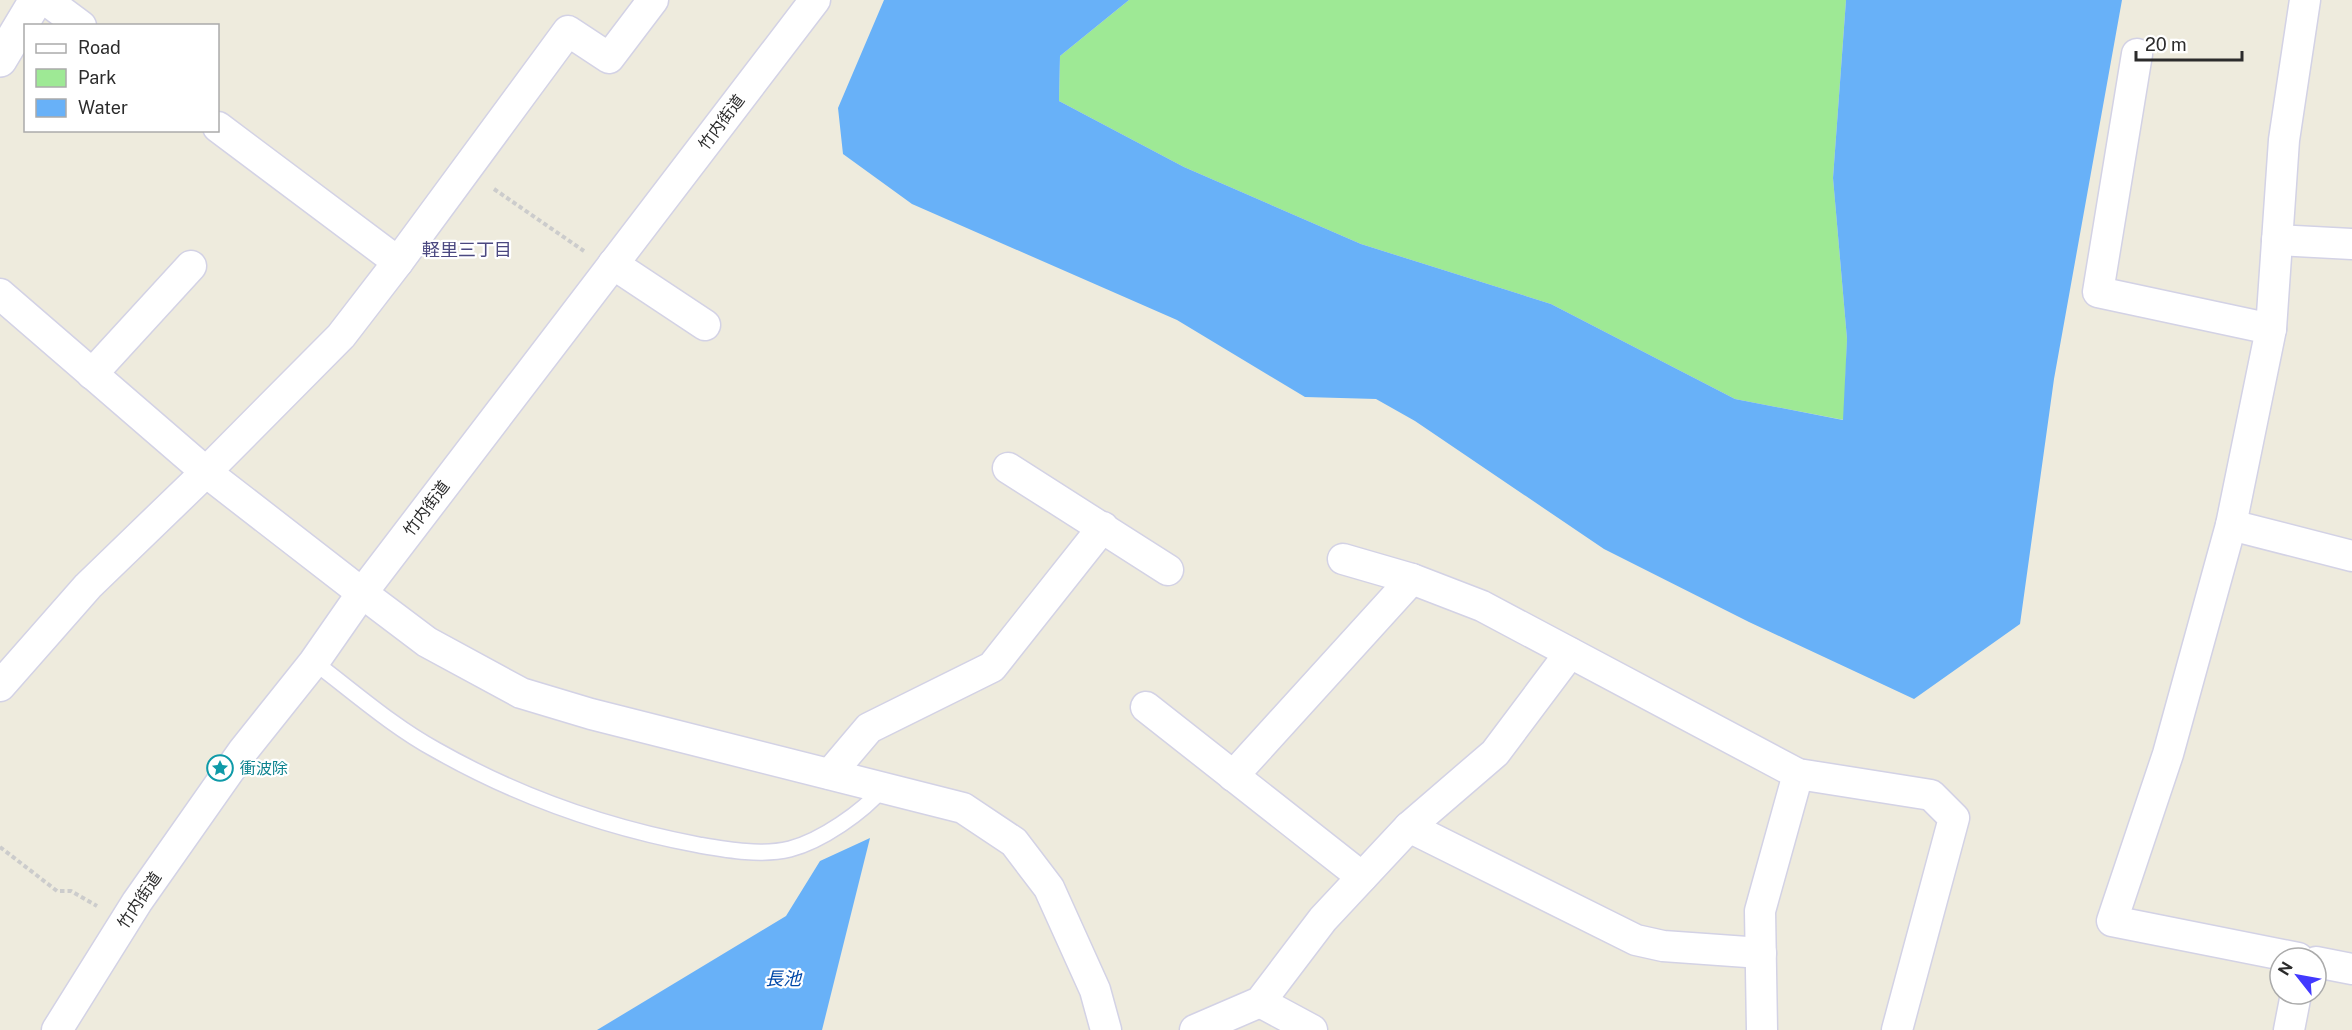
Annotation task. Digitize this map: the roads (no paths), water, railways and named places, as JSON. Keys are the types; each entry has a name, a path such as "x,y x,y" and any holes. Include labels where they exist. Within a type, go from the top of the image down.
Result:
{"street":[{"path":"0,60 36,0"},
{"path":"46,0 78,24"},
{"path":"0,686 88,586 206,472 341,336 568,31 609,57 653,0"},
{"name":"竹内街道","path":"57,1030 128,917 243,751 314,662 362,593 815,0"},
{"path":"2268,952 2112,921 2168,754 2231,525 2271,329 2284,140 2305,0"},
{"path":"2137,54 2098,292 2271,329"},
{"path":"219,128 398,262"},
{"path":"2277,240 2352,244"},
{"path":"92,374 191,266"},
{"path":"611,266 705,325"},
{"path":"0,294 206,472 362,593 427,642 521,693 591,714 963,808 1014,842 1049,888 1095,990 1106,1030"},
{"path":"1008,468 1168,570"},
{"path":"2231,525 2352,556"},
{"path":"830,774 869,728 992,667 1103,527"},
{"path":"1343,559 1412,579 1482,606 1798,774 1931,795 1954,818 1897,1030"},
{"path":"1233,776 1412,579"},
{"path":"1195,1030 1260,1002 1323,919 1409,827 1495,753 1570,653"},
{"path":"1146,707 1362,878"},
{"path":"1762,1030 1760,910 1798,774"},
{"path":"1409,827 1636,940 1663,946 1761,953"},
{"path":"2328,964 2352,969"},
{"path":"1260,1002 1312,1030"},
{"path":"2289,1030 2293,1006"}],"lane":[{"path":"314,662 398,726 463,764 554,805 667,838 721,849 758,852 790,849 833,830 874,799 884,788"}],"water":[{"path":"884,0 1129,0 1060,56 1059,101 1184,167 1361,244 1551,304 1735,399 1843,420 1847,339 1833,178 1846,0 2122,0 2054,379 2020,624 1914,699 1749,622 1604,549 1415,421 1376,399 1305,397 1177,320 912,204 843,154 838,108"},
{"name":"長池","path":"870,838 822,1030 597,1030 786,916 820,861"}],"place":[{"name":"衝波除","path":"220,768"}],"district":[{"name":"軽里三丁目","path":"467,250"}]}
